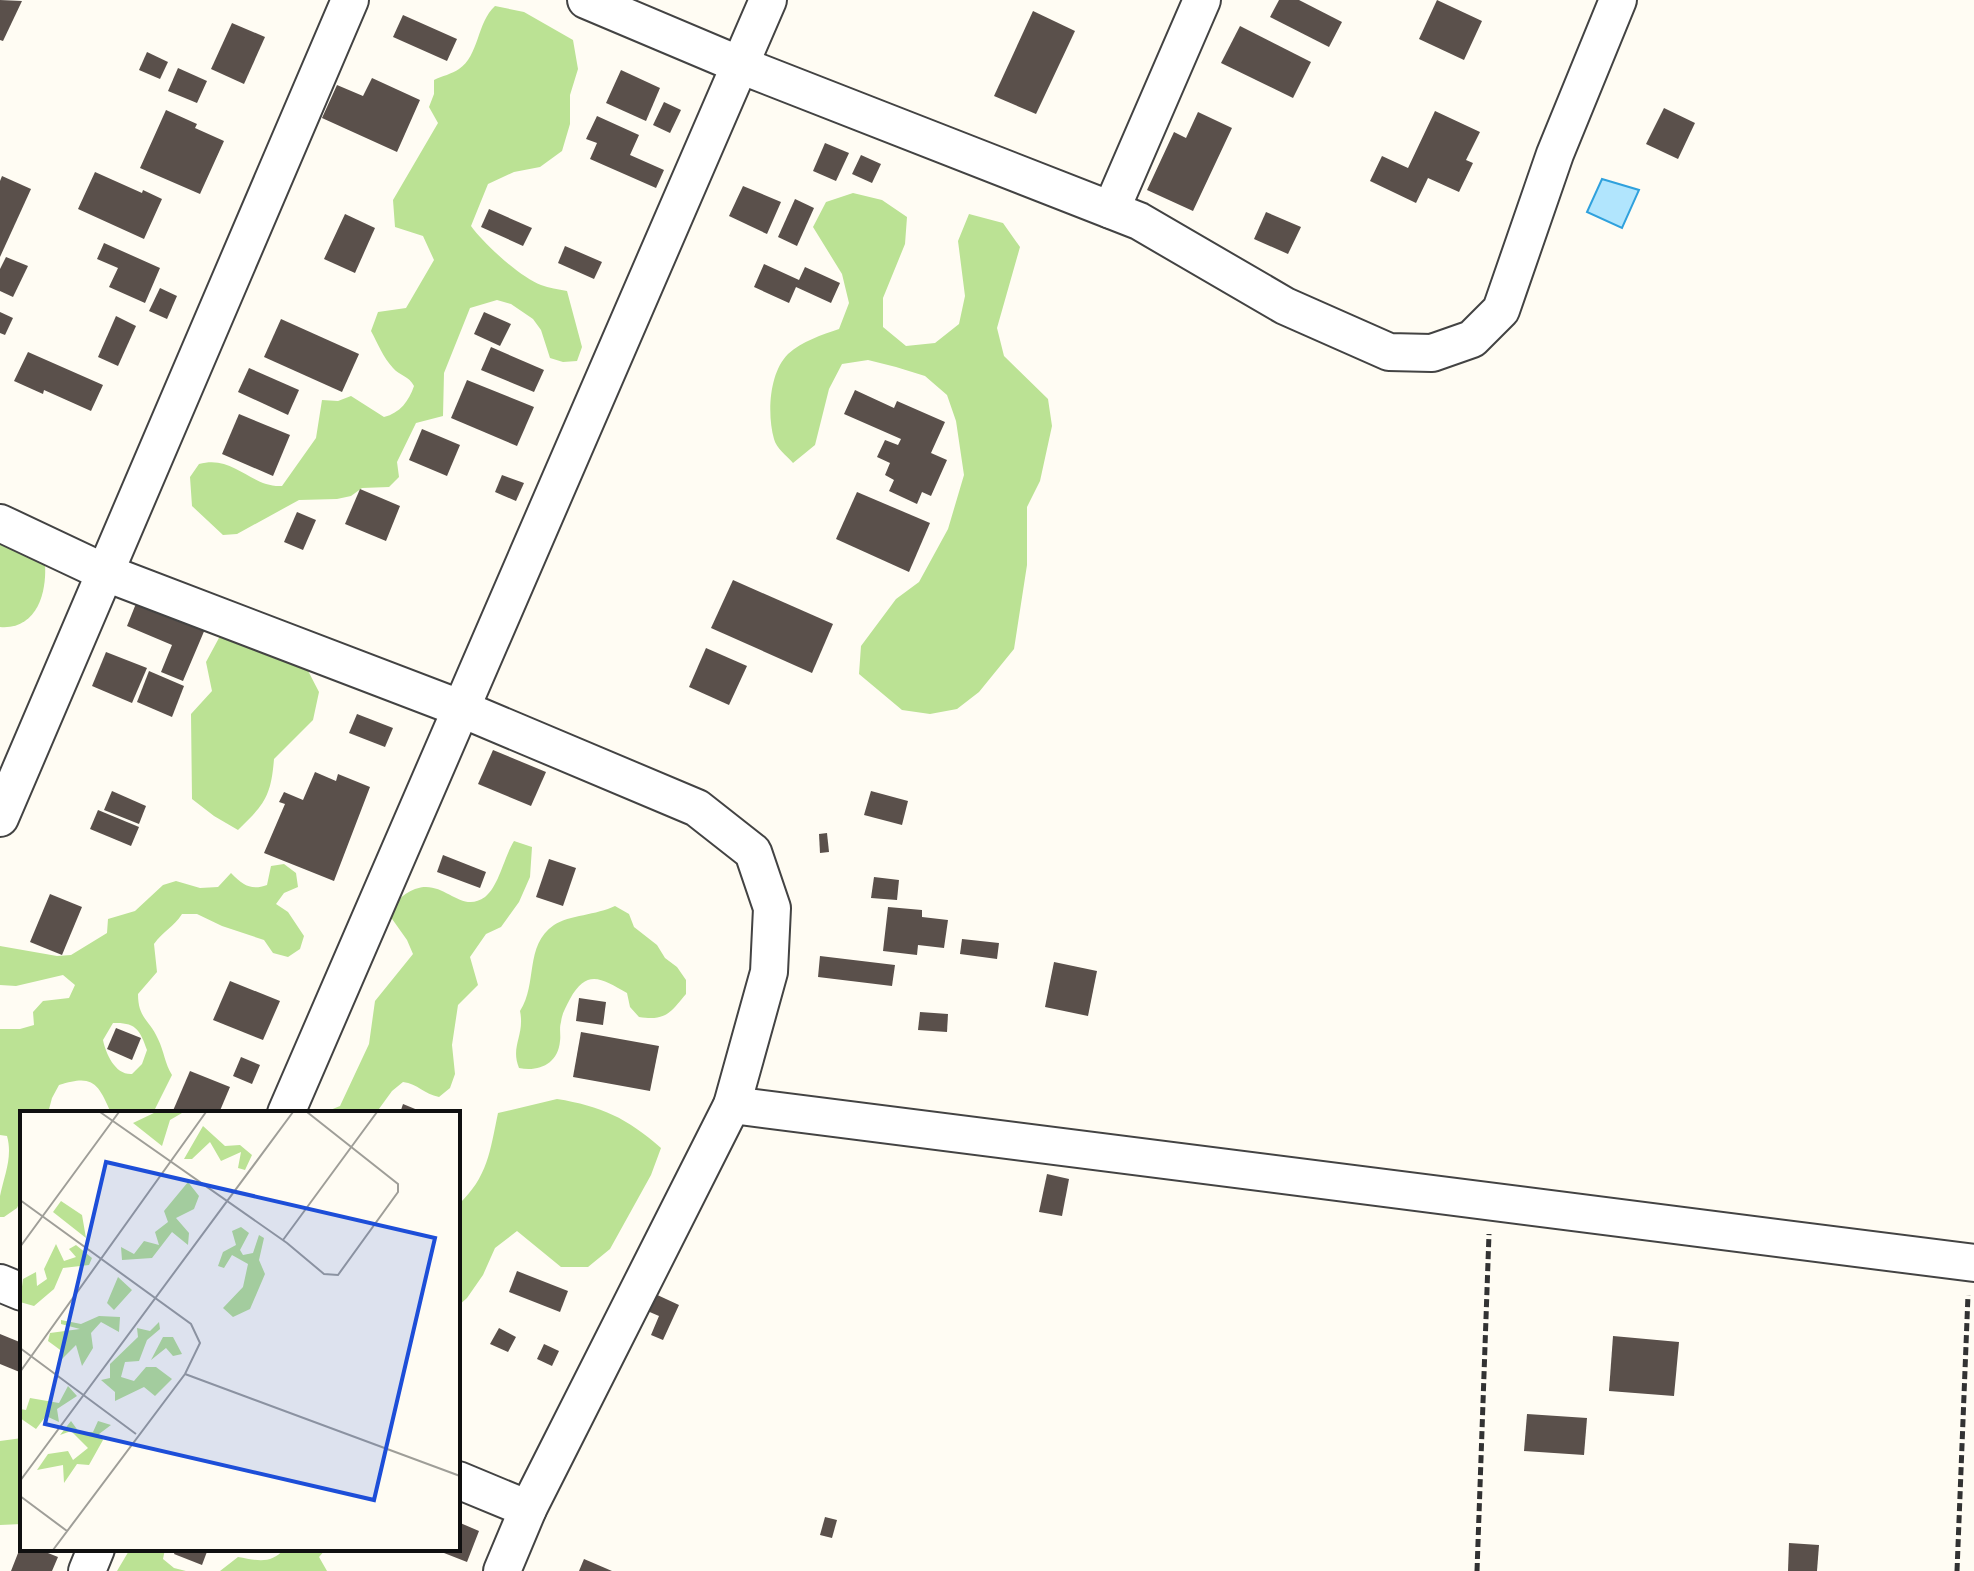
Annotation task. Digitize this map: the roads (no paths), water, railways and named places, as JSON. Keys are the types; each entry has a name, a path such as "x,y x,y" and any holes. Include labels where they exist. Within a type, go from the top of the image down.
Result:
{"street":[{"path":"0,818 350,0"},
{"path":"586,0 740,65 1139,221 1285,306 1389,352 1432,353 1472,339 1501,310 1555,154 1618,0"},
{"path":"287,1111 768,0"},
{"path":"1111,210 1202,0"},
{"path":"0,523 106,573 462,709 697,808 753,852 772,908 769,972 732,1105 528,1509 502,1571"},
{"path":"732,1105 1972,1262"},
{"path":"0,1283 20,1291"},
{"path":"460,1481 528,1509"},
{"path":"87,1571 95,1551"}],"water":[{"path":"1602,179 1639,190 1622,228 1587,212"}]}
